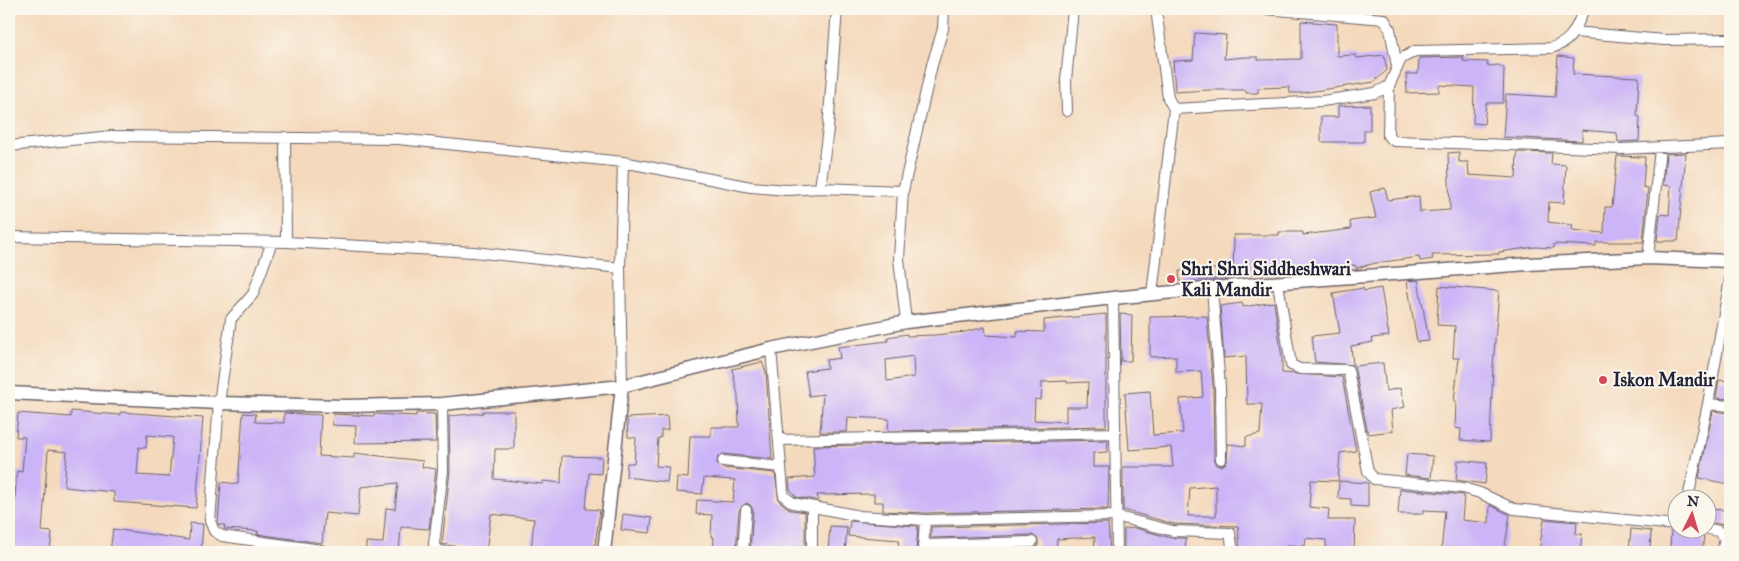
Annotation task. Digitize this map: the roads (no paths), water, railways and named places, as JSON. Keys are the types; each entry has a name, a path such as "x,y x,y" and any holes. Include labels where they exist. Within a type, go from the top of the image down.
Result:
{"street":[{"path":"820,188 828,128 837,9"},
{"path":"906,322 899,259 904,191 932,65 942,29 944,9"},
{"path":"1067,111 1066,80 1073,9"},
{"path":"1152,294 1174,109 1168,98 1156,9"},
{"path":"1265,9 1384,19 1390,29 1397,66"},
{"path":"1584,9 1568,41 1550,48 1415,51 1408,53 1397,66 1389,86 1388,136 1394,141 1660,148 1730,144"},
{"path":"1574,32 1664,40 1730,39"},
{"path":"1174,109 1322,101 1375,93 1389,86"},
{"path":"9,146 112,136 285,136 398,139 623,162 751,187 788,190 820,188 904,191"},
{"path":"285,136 286,242"},
{"path":"1648,258 1660,148"},
{"path":"604,552 622,386 620,268 623,162"},
{"path":"9,238 286,242 474,252 620,268"},
{"path":"272,242 253,294 231,317 219,403 211,526 222,536 267,548 321,550 321,552"},
{"path":"9,393 219,403 345,406 442,404 622,386 771,349 906,322 1113,298 1528,264 1648,258 1730,261"},
{"path":"1690,488 1708,404 1730,279"},
{"path":"1278,283 1292,365 1300,369 1348,370 1368,472 1374,479 1463,488 1480,493 1514,509 1666,524"},
{"path":"1212,289 1220,387 1221,459"},
{"path":"1113,298 1117,552"},
{"path":"771,349 784,496 793,503 860,516 925,520 1115,516 1153,528 1173,531 1230,533 1233,552"},
{"path":"442,404 443,471 434,540 436,548 444,552"},
{"path":"1708,404 1730,406"},
{"path":"779,440 1114,433"},
{"path":"723,461 781,467"},
{"path":"812,508 812,552"},
{"path":"743,552 746,510"},
{"path":"925,520 923,548 1032,542"},
{"path":"1716,530 1728,539 1722,552"}],"place":[{"name":"Shri Shri Siddheshwari Kali Mandir","path":"1171,279"},
{"name":"Iskon Mandir","path":"1603,380"}]}
